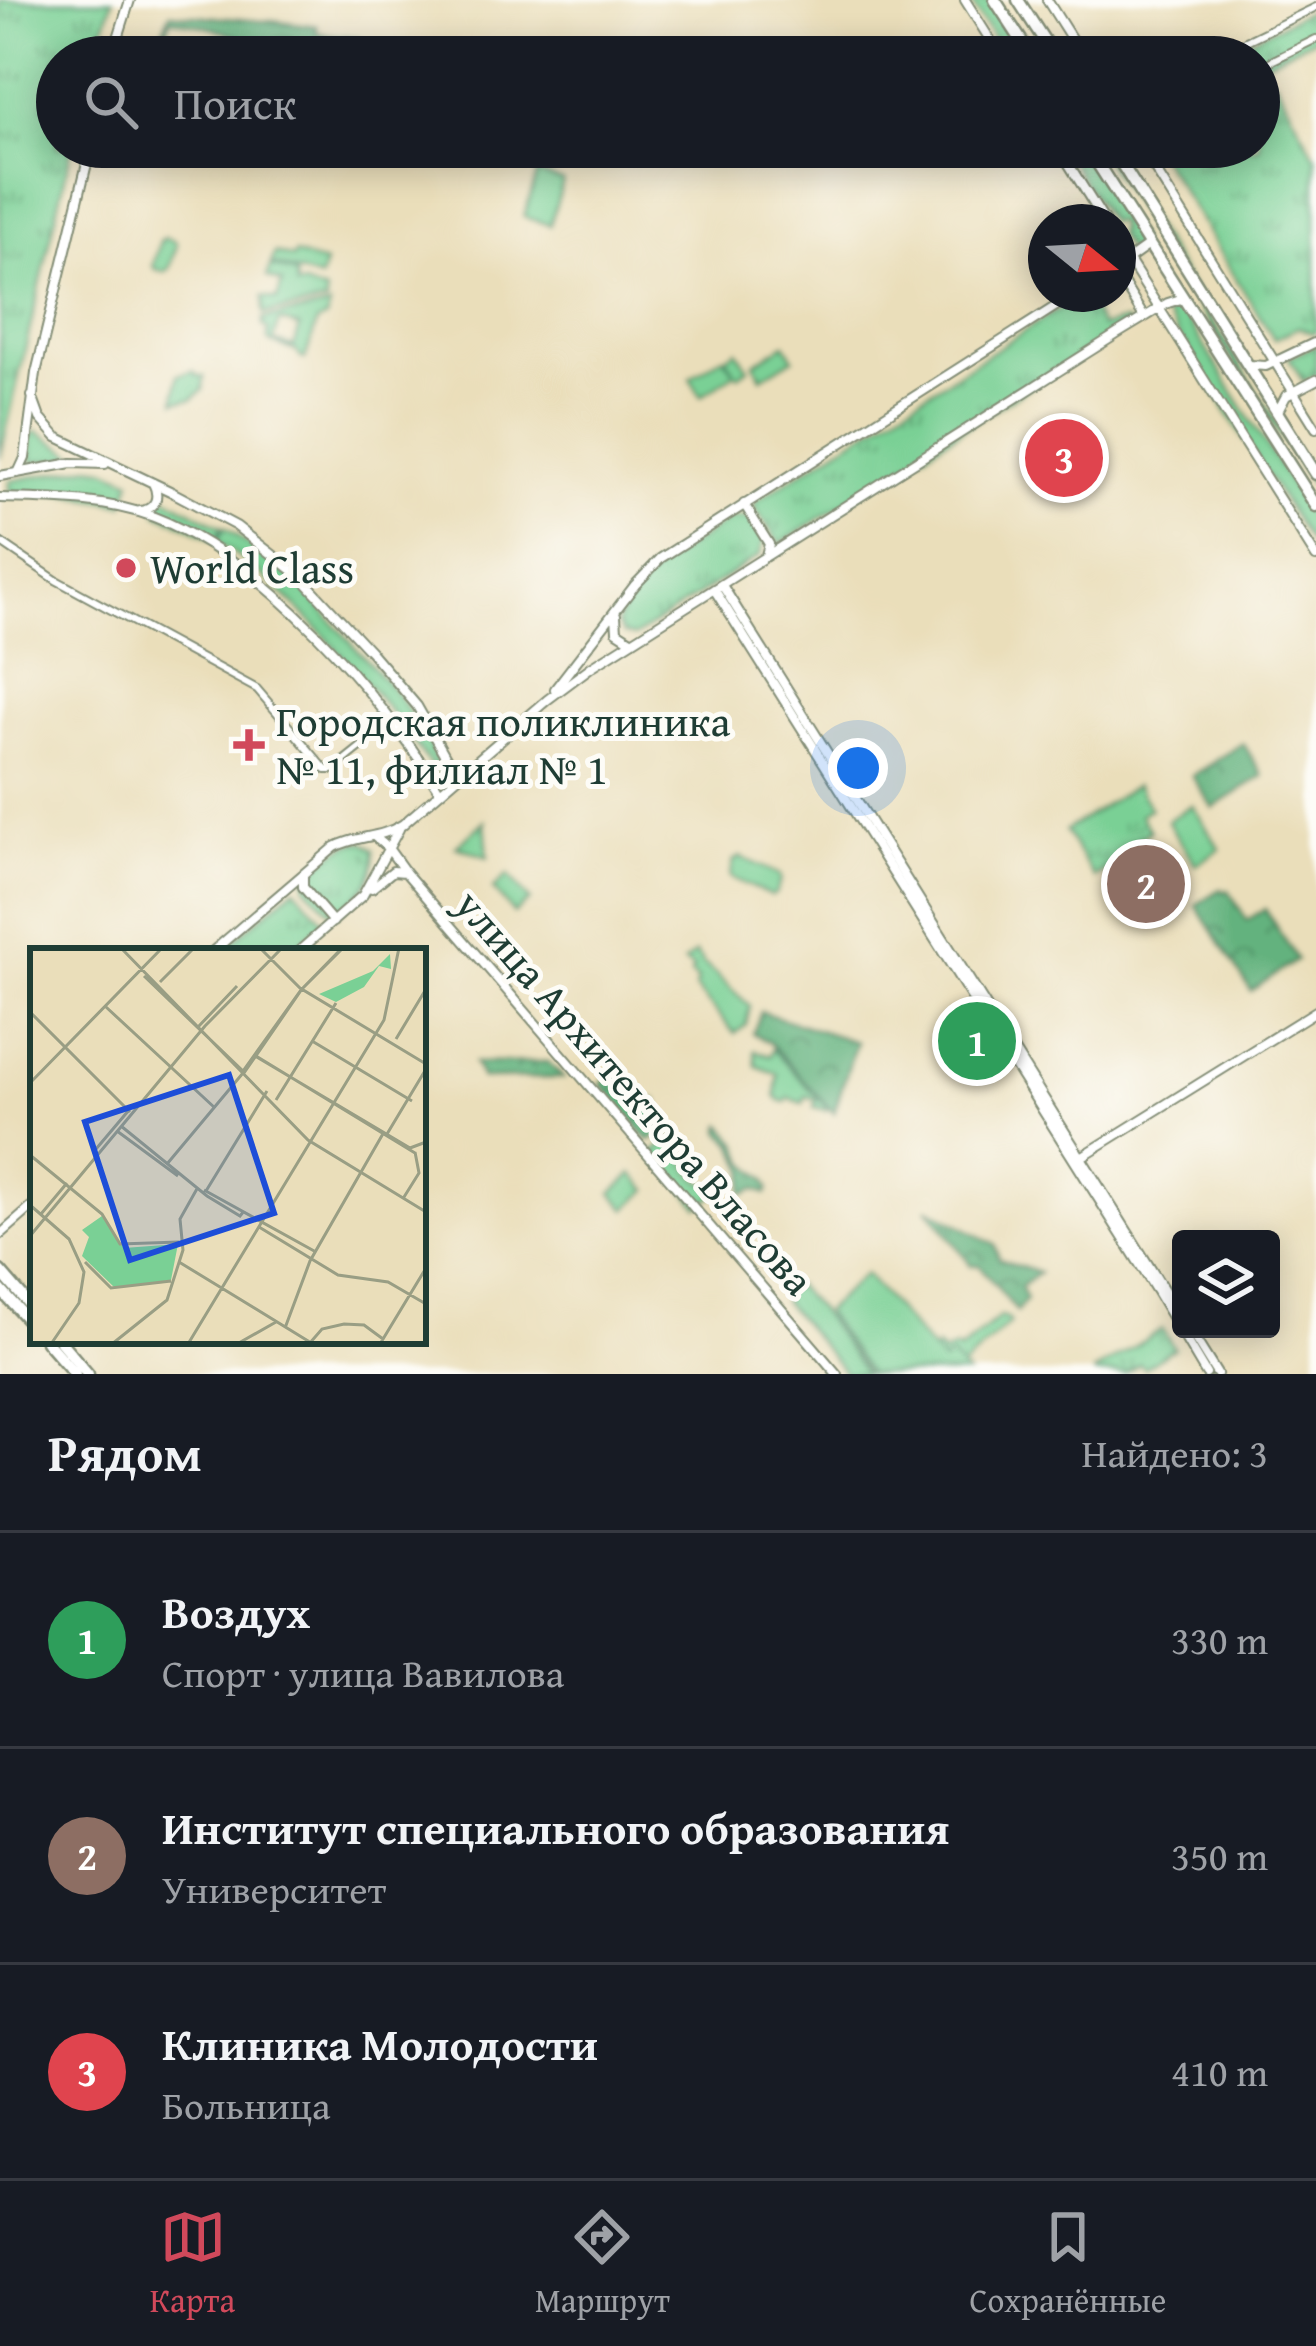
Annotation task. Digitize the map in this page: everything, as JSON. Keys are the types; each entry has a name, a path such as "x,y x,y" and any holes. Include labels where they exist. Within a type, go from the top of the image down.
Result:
{"main road":[{"path":"995,0 1018,36"},
{"path":"1018,0 1041,36"},
{"path":"1100,168 1316,506"},
{"path":"1124,168 1316,474"},
{"path":"0,1270 30,1306"},
{"path":"0,1289 30,1323"},
{"path":"49,1344 75,1374"},
{"path":"63,1344 88,1374"}],"street":[{"path":"119,36 130,0"},
{"path":"965,0 988,36"},
{"path":"1047,0 1070,36"},
{"path":"1256,36 1316,7"},
{"path":"1280,57 1316,39"},
{"path":"18,473 25,458 40,355 86,168"},
{"path":"1071,168 1094,204"},
{"path":"1154,168 1316,428"},
{"path":"1136,255 1150,245"},
{"path":"1136,271 1316,557"},
{"path":"218,948 343,842 388,834 402,825 547,700 632,640 1144,317 1184,298"},
{"path":"1136,303 1144,317"},
{"path":"547,700 635,585 661,559 1047,312"},
{"path":"1247,365 1265,366 1316,341"},
{"path":"1278,413 1281,402 1316,380"},
{"path":"32,396 40,418 57,437"},
{"path":"27,439 34,428 57,437 245,532 300,576 364,643 417,706 457,777"},
{"path":"0,476 72,464 112,464"},
{"path":"133,511 155,504 157,492 152,482"},
{"path":"0,498 81,501 133,511 192,534 257,579 346,667 418,756 440,792"},
{"path":"744,504 769,544 764,558"},
{"path":"0,542 56,580 257,689 326,770 392,722"},
{"path":"718,587 1172,1303"},
{"path":"619,606 614,624 621,636 632,640"},
{"path":"363,896 402,825"},
{"path":"369,838 377,850 377,871"},
{"name":"улица Архитектора Власова","path":"369,838 388,848 838,1374"},
{"path":"303,948 393,871 406,873"},
{"path":"304,874 303,886 333,922"},
{"path":"1078,1159 1316,1011"},
{"path":"1078,1159 1206,1374"},
{"path":"0,1235 30,1209"},
{"path":"1195,1338 1217,1374"}],"green space":[{"path":"0,0 113,0 101,36 36,36 36,168 67,168 0,458"},
{"path":"969,0 988,0 1011,36 992,36"},
{"path":"1316,7 1316,37 1280,55 1280,36 1257,36"},
{"path":"170,13 317,26 316,33 332,36 236,36 171,19 161,36"},
{"path":"271,20 317,26 317,33 346,36 236,36 215,29"},
{"path":"1280,89 1316,157 1316,331 1299,327 1274,339 1167,168 1280,168"},
{"path":"1075,168 1094,168 1117,204 1098,204"},
{"path":"1110,168 1116,168 1316,485 1316,493"},
{"path":"537,174 563,181 550,225 524,217"},
{"path":"165,238 177,245 165,272 153,266"},
{"path":"275,253 325,264 320,279 271,264"},
{"path":"271,266 296,274 297,287 326,293 326,303 264,314 263,297 277,300 282,283 267,277"},
{"path":"1175,305 1316,525 1316,553 1166,315 1168,307"},
{"path":"330,307 326,318 317,323 305,359 276,342 294,347 300,327 279,321 273,344 268,341 263,319"},
{"path":"1055,312 1093,312 1101,327 1126,321 1128,325 781,543 754,508 756,501"},
{"path":"785,344 794,358 762,377 754,363"},
{"path":"1316,345 1316,375 1303,381 1289,358"},
{"path":"737,350 748,368 701,396 690,378 723,356 735,372 726,357"},
{"path":"194,371 204,376 203,390 192,399 175,401 178,375"},
{"path":"36,431 74,457 31,462 31,435"},
{"path":"90,466 132,480 124,504 65,494 10,492 10,481"},
{"path":"162,495 222,527 215,541 157,513"},
{"path":"731,518 748,518 764,540 760,555 634,637 623,634 617,624 636,591 665,563"},
{"path":"225,528 297,581 400,698 428,742 440,768 438,774 314,624 217,542"},
{"path":"1243,743 1263,776 1213,808 1192,776"},
{"path":"1136,785 1150,808 1140,815 1150,831 1128,846 1133,854 1094,878 1065,831"},
{"path":"1192,805 1220,849 1196,865 1167,821"},
{"path":"485,821 488,857 456,846 457,845"},
{"path":"357,842 374,849 373,870 359,893 337,914 332,913 306,886 306,877 336,852"},
{"path":"741,857 780,875 776,893 771,896 730,877 734,860"},
{"path":"508,875 530,901 514,914 493,889"},
{"path":"295,887 324,921 294,948 225,948"},
{"path":"1221,889 1228,890 1247,920 1265,909 1297,960 1251,991 1196,905"},
{"path":"696,953 750,1006 746,1025 735,1034 695,988 698,980 691,974 693,968 684,962"},
{"path":"761,1012 856,1042 834,1113 770,1043 753,1033"},
{"path":"773,1049 826,1110 814,1107 816,1099 806,1096 803,1103 779,1100 778,1074 756,1066 755,1051 770,1056"},
{"path":"548,1062 563,1078 482,1079 474,1063"},
{"path":"615,1072 640,1099 657,1100 663,1130 654,1139 649,1140 601,1084"},
{"path":"723,1125 739,1143 746,1162 765,1179 767,1194 754,1189 743,1192 746,1170 733,1143 721,1132"},
{"path":"673,1137 680,1141 691,1171 716,1189 699,1207 653,1153"},
{"path":"633,1174 648,1190 627,1209 612,1193"},
{"path":"927,1207 995,1245 999,1259 1039,1273 1020,1287 1026,1300 1017,1312 979,1265 971,1265"},
{"path":"865,1274 942,1362 951,1355 967,1374 869,1374 824,1311"},
{"path":"795,1285 865,1374 846,1374 783,1301"},
{"path":"1000,1317 1010,1323 962,1368 951,1356 942,1362 933,1351 960,1351"},
{"path":"1162,1329 1174,1348 1144,1368 1140,1364 1125,1374 1095,1374 1094,1372"}],"place":[{"name":"Клиника Молодости","path":"1064,458"},
{"name":"World Class","path":"126,568"},
{"name":"Городская поликлиника № 11, филиал № 1","path":"249,745"},
{"name":"Институт специального образования","path":"1146,884"},
{"name":"Воздух","path":"977,1041"}]}
